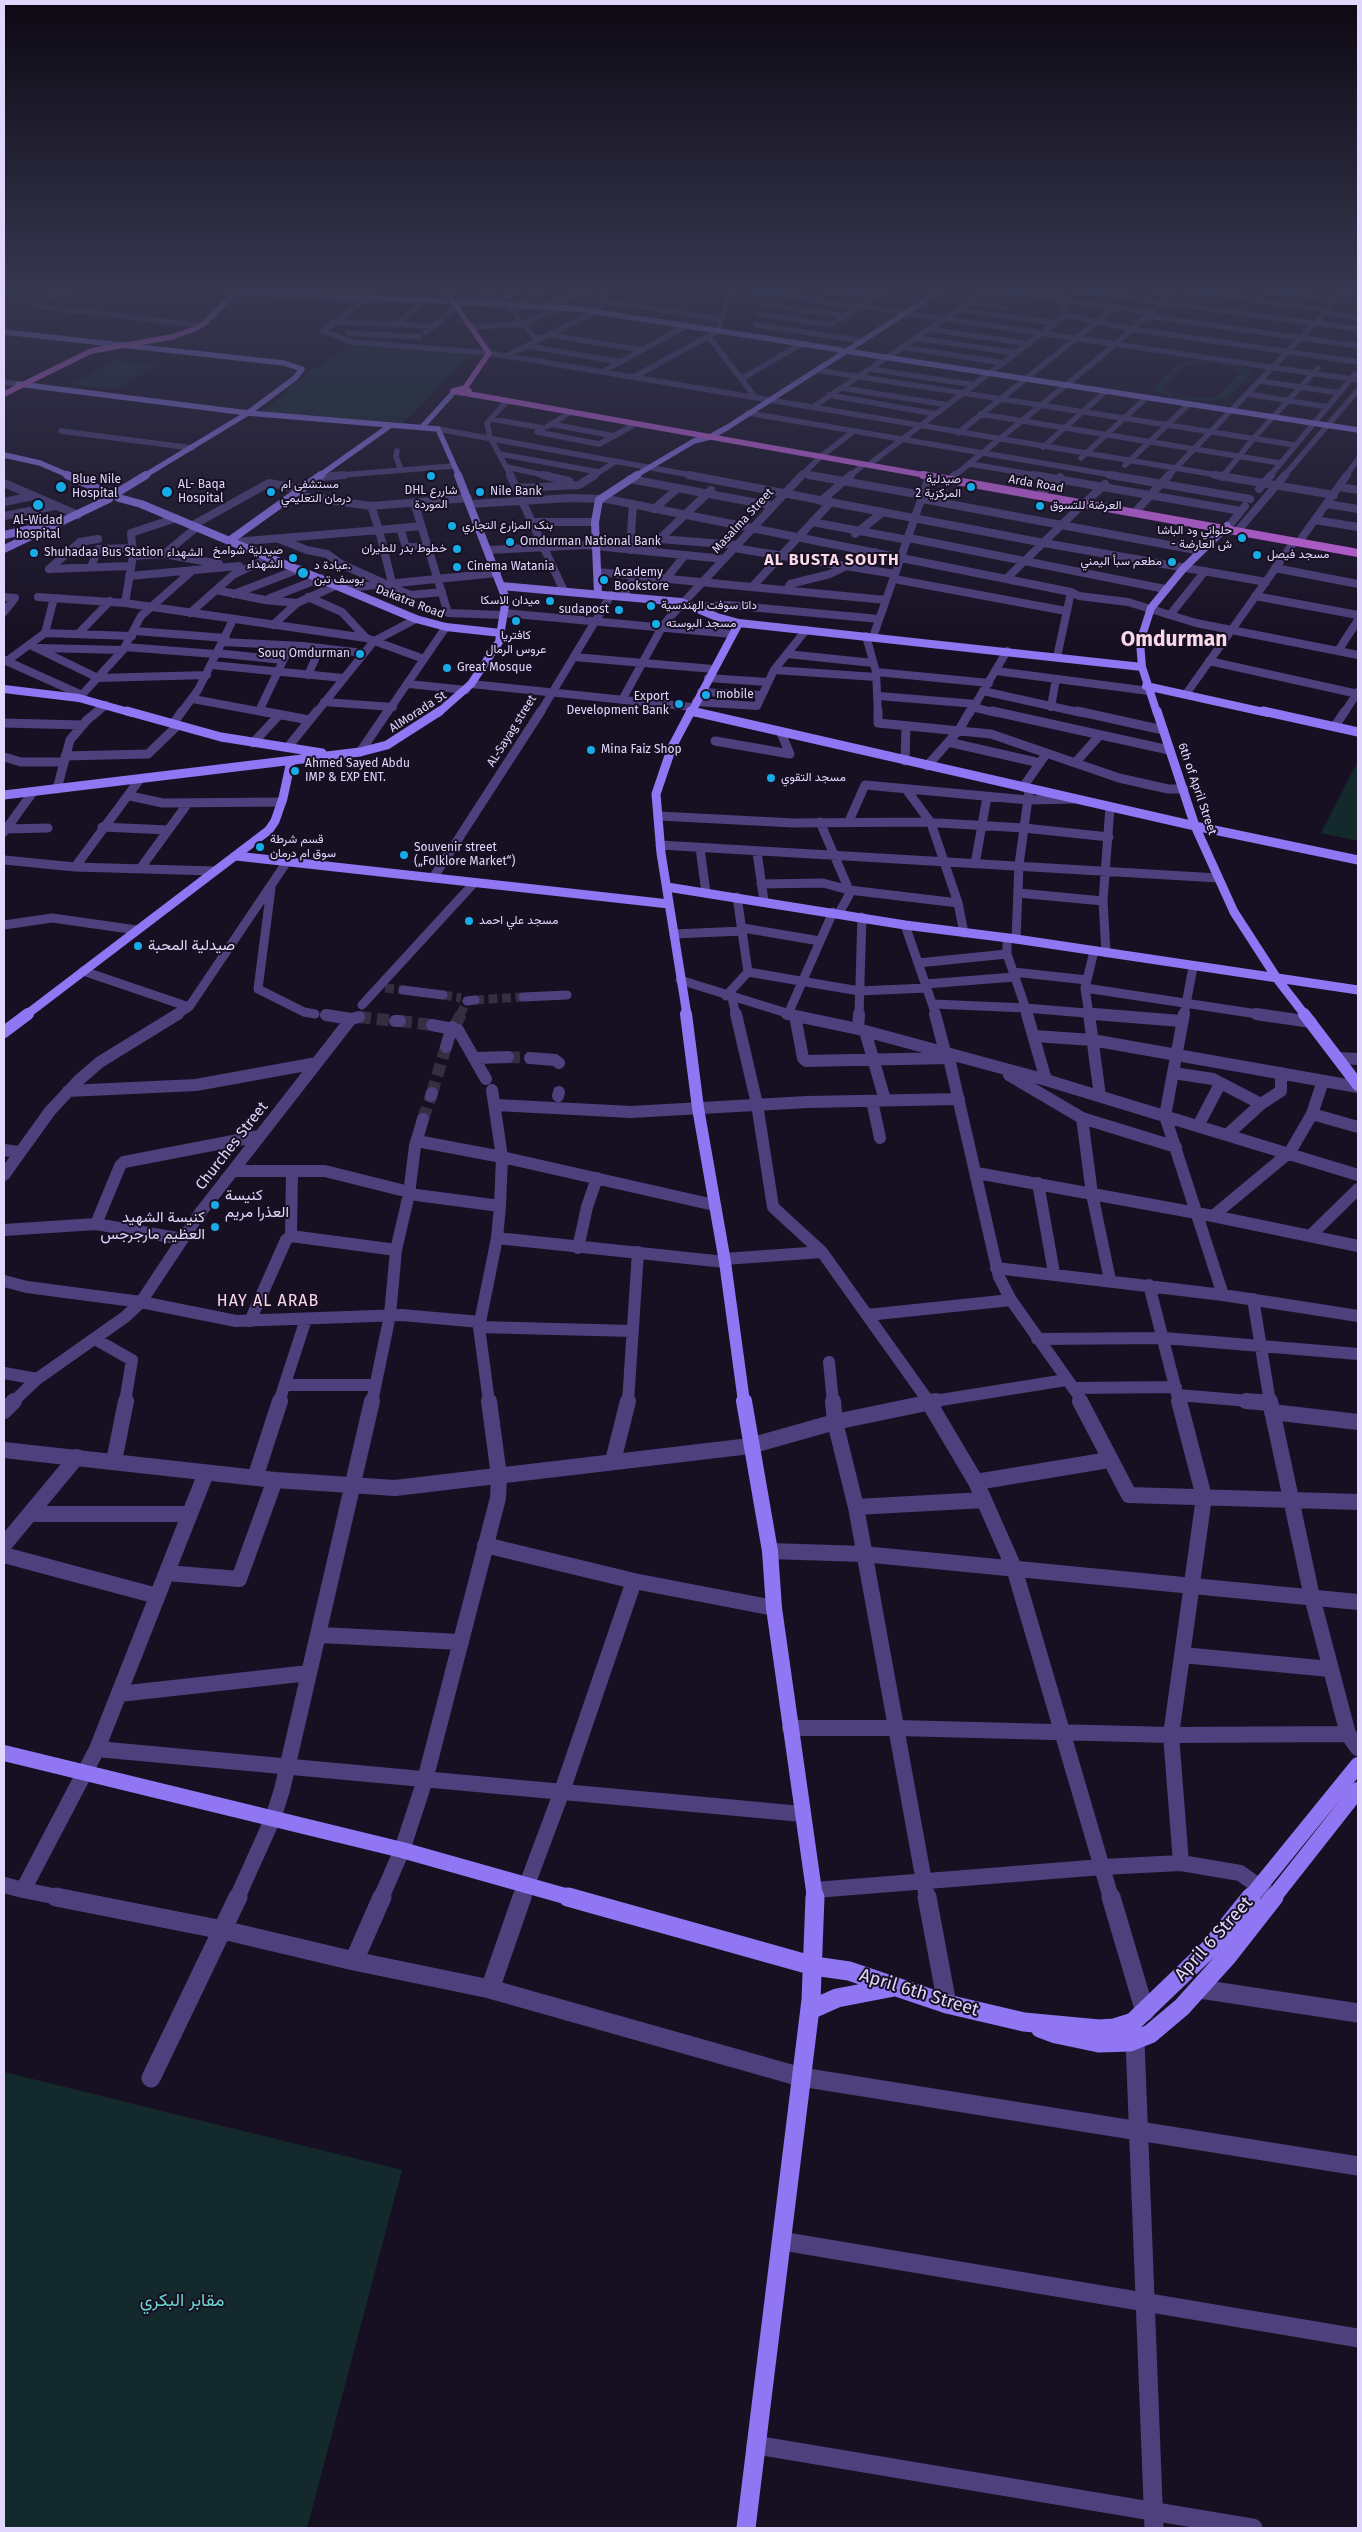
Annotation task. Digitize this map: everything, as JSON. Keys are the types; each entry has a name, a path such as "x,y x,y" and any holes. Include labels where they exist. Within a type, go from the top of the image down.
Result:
{"main road":[{"path":"556,409 706,435"},
{"path":"560,409 706,435"},
{"name":"Arda Road","path":"706,435 929,477 1137,510 1214,526"},
{"name":"Arda Road","path":"822,456 953,477 1195,524 1226,527 1358,552"},
{"path":"1195,524 1209,542 1242,530"}],"street":[{"path":"218,409 270,416 422,427 441,423 517,443 1183,569 1266,582"},
{"path":"4,549 78,515 109,494 128,486 253,409"},
{"path":"422,427 442,409"},
{"path":"441,423 450,409"},
{"path":"497,409 487,423 490,437 507,467 564,592"},
{"path":"706,435 746,409"},
{"path":"293,496 370,506 414,502 521,500 600,494 609,492 752,409"},
{"path":"825,409 1334,495"},
{"path":"907,409 936,414"},
{"path":"871,463 942,409"},
{"path":"958,433 986,409"},
{"path":"953,477 1036,409"},
{"path":"1059,409 1295,445"},
{"path":"1043,447 1086,409"},
{"path":"1041,493 1134,409"},
{"path":"1006,579 1184,409"},
{"path":"1219,409 1358,430"},
{"path":"1222,477 1253,439 1281,409"},
{"path":"1226,527 1326,409"},
{"path":"1242,530 1342,409"},
{"path":"1137,510 1230,411"},
{"path":"517,443 571,412"},
{"path":"748,413 1250,499"},
{"path":"980,414 1280,463"},
{"path":"231,424 270,416"},
{"path":"491,419 599,444 635,424"},
{"name":"AlMorada St","path":"4,795 360,752 381,747 406,734 447,707 468,687 499,642 506,599 469,501 453,466 441,423"},
{"path":"552,424 614,436"},
{"path":"231,542 391,425"},
{"path":"61,431 192,448"},
{"name":"Masalma Street","path":"622,700 662,627 700,583 803,474 822,456 854,432"},
{"path":"397,451 396,457 401,470"},
{"path":"500,454 600,472"},
{"name":"Dakatra Road","path":"5,456 40,462 109,494 176,518 416,619 446,628 501,633"},
{"path":"1186,694 1275,568 1315,520 1358,460"},
{"path":"517,488 580,484 616,462"},
{"path":"970,464 1241,511"},
{"path":"821,501 863,465"},
{"path":"321,477 453,466"},
{"path":"507,467 593,488"},
{"path":"803,474 1064,525 1209,542 1214,526"},
{"path":"929,477 914,518 909,539 879,620 869,636 879,696 878,723 991,734 1147,785 1168,790 1184,789"},
{"path":"630,479 773,506"},
{"path":"647,552 720,482"},
{"path":"4,483 78,515"},
{"path":"164,554 195,526 263,484 302,489"},
{"path":"109,494 128,486"},
{"path":"127,500 128,486"},
{"path":"1339,487 1358,490"},
{"path":"654,509 678,488"},
{"path":"600,494 632,504 684,516 902,558 957,579 1066,611"},
{"path":"598,594 594,546 595,522 600,494"},
{"path":"4,502 33,496"},
{"path":"414,502 437,579 450,614 504,614 662,627 806,630 1057,656 1142,667"},
{"path":"752,587 831,502"},
{"path":"630,550 632,504"},
{"path":"1327,504 1358,509"},
{"path":"4,516 55,506"},
{"path":"370,506 379,530 389,583"},
{"path":"840,545 883,512"},
{"path":"125,603 133,556 131,533 176,518"},
{"path":"1315,520 1358,527"},
{"path":"5,537 65,521"},
{"path":"532,522 595,522"},
{"path":"812,522 1025,560 1166,589"},
{"path":"231,542 421,526"},
{"name":"6th of April Street","path":"1226,527 1183,569 1151,608 1140,642 1142,667 1184,789 1194,826 1234,912 1278,980 1358,1086"},
{"path":"5,537 52,528"},
{"path":"400,528 406,547 428,547"},
{"path":"5,537 17,543"},
{"path":"277,538 308,550 327,554 341,564 389,583 413,595 442,592"},
{"path":"98,539 80,542 49,569 130,566"},
{"path":"660,539 735,547 846,565 894,577 1006,579 1071,592 1079,596 1128,602 1170,615 1231,630 1358,655"},
{"path":"488,550 544,546 594,546 724,559"},
{"path":"91,568 98,549 133,548"},
{"path":"787,590 790,584 830,574 875,552"},
{"path":"133,556 164,554 243,566"},
{"path":"665,580 685,555"},
{"path":"129,576 243,566 270,557"},
{"path":"190,613 243,566"},
{"path":"1275,568 1358,584"},
{"path":"234,594 299,569"},
{"path":"80,697 124,648 134,633 141,616 149,607 193,570"},
{"path":"1170,615 1205,571"},
{"path":"597,572 886,600"},
{"path":"346,588 497,573"},
{"path":"822,595 831,577 830,574"},
{"path":"623,596 635,577"},
{"path":"265,600 321,578"},
{"path":"272,625 297,603 337,585"},
{"path":"501,586 684,602 717,617 735,628"},
{"path":"216,590 265,600 297,603"},
{"path":"1057,656 1071,592"},
{"name":"AL-Sayag street","path":"433,878 528,732 550,692 574,657 611,595"},
{"path":"1255,596 1358,615"},
{"path":"4,597 16,598 4,612"},
{"path":"38,597 110,601 370,640 424,659"},
{"path":"308,597 342,612 370,640"},
{"path":"5,661 32,646 45,632 54,598"},
{"path":"78,634 110,601"},
{"path":"696,607 722,605 879,620"},
{"path":"746,2528 810,2010 814,1966 815,1890 802,1814 774,1608 770,1551 750,1446 724,1260 698,1108 668,887 660,845 657,787 672,747 747,607"},
{"path":"288,747 363,653 370,640 416,619"},
{"path":"4,757 17,762 148,754 176,724 193,699 207,675 215,653 224,640 233,620"},
{"path":"1338,651 1358,620"},
{"path":"360,752 409,684 446,628"},
{"path":"409,684 550,692 622,700 695,703 762,694 766,682 774,670 806,630"},
{"path":"45,632 78,634 134,633 363,653"},
{"path":"32,646 124,648 215,653 283,660"},
{"path":"32,646 98,678 207,675"},
{"path":"259,711 290,646"},
{"path":"308,675 320,648"},
{"path":"927,766 959,730 1007,651"},
{"path":"787,654 873,663"},
{"path":"574,657 643,663 766,682"},
{"path":"5,661 80,697 106,705 253,743 288,747 335,756"},
{"path":"1208,661 1358,693 1335,726"},
{"path":"212,665 343,678"},
{"path":"774,670 989,683"},
{"path":"996,671 1056,680 1148,688 1186,694 1358,732"},
{"path":"1051,707 1056,680"},
{"path":"4,688 80,697"},
{"path":"984,691 1163,730"},
{"path":"879,696 974,706 1169,750"},
{"path":"193,699 309,720"},
{"path":"324,702 393,707"},
{"path":"695,703 781,733 1110,808 1358,860"},
{"path":"57,789 70,740 82,725 106,705"},
{"path":"253,743 278,715"},
{"path":"4,723 82,725"},
{"path":"905,761 906,726"},
{"path":"715,741 790,754 781,733"},
{"path":"1075,763 1100,735"},
{"path":"948,742 1040,763"},
{"path":"1046,1080 1035,1036 1007,954 1018,892 1019,865 1028,800 1026,788 1047,753"},
{"path":"5,1030 272,827 282,802 291,761"},
{"path":"75,867 102,827 130,796 140,779"},
{"path":"849,821 865,785 1028,800 1075,799"},
{"path":"906,789 931,823 958,903 964,933"},
{"path":"5,830 33,792"},
{"path":"130,796 163,803 188,804 282,802"},
{"path":"975,864 987,797"},
{"path":"140,869 188,804"},
{"path":"1106,953 1103,902 1107,871 1110,808"},
{"path":"659,816 794,823 849,821 931,823 1024,828 1109,837"},
{"path":"820,822 849,890 849,895 836,912 820,941 802,982 792,1015 804,1060 947,1055"},
{"path":"102,827 168,830"},
{"path":"5,830 48,828"},
{"path":"660,845 1218,878"},
{"path":"700,848 706,893"},
{"path":"757,852 764,901"},
{"path":"236,856 669,904"},
{"path":"4,860 75,867 214,871"},
{"path":"4,1175 50,1111 100,1062 189,1007 286,863"},
{"path":"362,1005 381,988 474,883"},
{"path":"761,884 823,883 849,890 958,903"},
{"name":"Churches Street","path":"4,1412 37,1379 125,1317 141,1302 183,1239 259,1136 354,1018 304,1012 261,992 257,987 271,885"},
{"path":"668,887 836,912 905,925 1011,938 1278,980 1358,990"},
{"path":"1018,892 1103,902"},
{"path":"729,997 748,972 737,897"},
{"path":"862,917 858,991 862,1030 874,1059 885,1100"},
{"path":"4,925 52,918 137,930"},
{"path":"905,925 933,1004 959,1099 977,1173 996,1268 1011,1300 1079,1396 1082,1407 1129,1495 1290,1498 1358,1502"},
{"path":"674,934 743,930 820,941"},
{"path":"1094,951 1086,984 1088,1013 1100,1096"},
{"path":"918,963 1007,954"},
{"path":"1193,967 1165,1116 1223,1295"},
{"path":"83,971 189,1007"},
{"path":"748,972 858,991 926,986 1013,975 1086,984 1185,1003 1311,1022"},
{"path":"680,980 729,997 792,1015 862,1030 947,1055 986,1063 1046,1080 1226,1135 1290,1152 1358,1175"},
{"path":"403,990 443,995"},
{"path":"523,997 567,996"},
{"path":"729,997 757,1104 773,1207 822,1252 929,1402 976,1482 1014,1568 1145,2012"},
{"path":"933,1004 1026,1008 1182,1021"},
{"path":"354,1961 402,1850 425,1780 498,1498 499,1476 480,1324 497,1238 500,1206 502,1157 496,1105 476,1058 461,1033 454,1026 432,1025"},
{"path":"446,1047 454,1026"},
{"path":"1035,1036 1092,1040 1358,1086"},
{"path":"476,1058 508,1057"},
{"path":"530,1058 559,1062"},
{"path":"1338,1058 1358,1060"},
{"path":"68,1092 196,1085 317,1063"},
{"path":"986,1063 1082,1118 1176,1147"},
{"path":"1173,1073 1213,1079 1261,1104"},
{"path":"1226,1135 1261,1104 1281,1091 1282,1073"},
{"path":"1214,1216 1290,1152 1312,1114 1322,1081"},
{"path":"1198,1126 1220,1084"},
{"path":"496,1105 558,1100 630,1112 757,1104 959,1099"},
{"path":"872,1100 880,1138"},
{"path":"1312,1114 1358,1127"},
{"path":"1082,1118 1092,1194 1110,1280"},
{"path":"151,2078 223,1930 273,1818 288,1766 354,1484 390,1315 396,1250 423,1119"},
{"path":"96,1224 120,1166 124,1162 259,1136"},
{"path":"417,1141 502,1157 714,1205"},
{"path":"4,1150 19,1152"},
{"path":"233,1171 325,1171 409,1193 500,1206"},
{"path":"291,1236 292,1172"},
{"path":"977,1173 1196,1212 1358,1246"},
{"path":"578,1248 587,1206 597,1178"},
{"path":"1038,1183 1054,1273"},
{"path":"1310,1236 1358,1189"},
{"path":"4,1230 96,1224 183,1239"},
{"path":"250,1321 286,1240 291,1236 396,1250"},
{"path":"497,1238 578,1248 724,1260 822,1252"},
{"path":"613,1461 627,1414 638,1252"},
{"path":"996,1268 1149,1285 1358,1316"},
{"path":"4,1281 27,1287 141,1302 217,1319 250,1321 306,1320 390,1315 529,1330 564,1328 633,1331"},
{"path":"1149,1285 1204,1497 1171,1736 1181,1864"},
{"path":"1253,1299 1271,1407 1312,1597 1348,1734 1358,1748"},
{"path":"866,1315 1011,1300"},
{"path":"255,1478 306,1320"},
{"path":"1037,1339 1164,1338 1358,1354"},
{"path":"95,1339 132,1360 133,1363 114,1461"},
{"path":"829,1362 835,1422 856,1507 863,1554 947,2004"},
{"path":"4,1373 37,1379"},
{"path":"4,1450 275,1480 402,1487 750,1446 835,1422 929,1402 1069,1384 1177,1391 1358,1422"},
{"path":"285,1385 375,1385"},
{"path":"4,1545 77,1457"},
{"path":"976,1482 1109,1460"},
{"path":"23,1890 97,1749 206,1473"},
{"path":"166,1573 239,1579 275,1480"},
{"path":"856,1507 984,1500"},
{"path":"30,1514 190,1514"},
{"path":"485,1545 634,1581 774,1608"},
{"path":"770,1551 863,1554 1358,1602"},
{"path":"4,1556 157,1596"},
{"path":"490,1988 526,1885 562,1792 634,1581"},
{"path":"319,1634 461,1642"},
{"path":"1182,1655 1330,1669"},
{"path":"119,1694 309,1673"},
{"path":"790,1728 897,1728 1171,1736 1348,1734"},
{"path":"97,1749 802,1814"},
{"name":"April 6th Street","path":"4,1753 402,1850 814,1966 849,1971 947,2004 1024,2022"},
{"name":"April 6 Street","path":"1024,2022 1106,2028 1133,2022 1267,1892 1358,1765"},
{"path":"1024,2022 1082,2041 1111,2043 1135,2041 1150,2034 1200,1989 1267,1892 1355,1799"},
{"path":"815,1890 1102,1867 1181,1864 1240,1873 1267,1892"},
{"path":"4,1885 223,1930 354,1961 490,1988 801,2077 1358,2166"},
{"path":"810,2010 837,1998 896,1987"},
{"path":"1200,1989 1358,2013"},
{"path":"1135,2041 1154,2520"},
{"path":"782,2241 1358,2338"},
{"path":"756,2446 1154,2520 1252,2528"}],"green space":[{"path":"265,409 417,409 403,423 261,413"},
{"path":"1358,761 1358,841 1321,833"},
{"name":"مقابر البكري","path":"4,2072 402,2170 307,2528 4,2528"}],"tunnel":[{"path":"385,988 403,990"},
{"path":"443,995 461,998"},
{"path":"475,1000 523,997"},
{"path":"460,1015 467,1001"},
{"path":"456,1024 461,1014"},
{"path":"359,1017 395,1021"},
{"path":"400,1021 432,1025"},
{"path":"432,1093 446,1047"},
{"path":"508,1057 530,1058"},
{"path":"423,1119 431,1096"}],"place":[{"name":"DHL شاررع الموردة","path":"431,476"},
{"name":"Blue Nile Hospital","path":"61,487"},
{"name":"صيدلية المركزية 2","path":"971,487"},
{"name":"AL- Baqa Hospital","path":"167,492"},
{"name":"مستشفى ام درمان التعليمي","path":"271,492"},
{"name":"Nile Bank","path":"480,492"},
{"name":"Al-Widad hospital","path":"38,505"},
{"name":"العرضة للتسوق","path":"1040,506"},
{"name":"بنک المزارع التجاري","path":"452,526"},
{"name":"حلواني ود الباشا - ش العارضة","path":"1242,538"},
{"name":"Omdurman National Bank","path":"510,542"},
{"name":"خطوط بدر للطيران","path":"457,549"},
{"name":"Shuhadaa Bus Station الشهداء","path":"34,553"},
{"name":"مسجد فيصل","path":"1257,555"},
{"name":"صيدلية شوامخ الشهداء","path":"293,558"},
{"name":"مطعم سبأ اليمني","path":"1172,562"},
{"name":"Cinema Watania","path":"457,567"},
{"name":"عيادة د. يوسف تبن","path":"303,573"},
{"name":"Academy Bookstore","path":"604,580"},
{"name":"ميدان الاسكا","path":"550,601"},
{"name":"داتا سوفت الهندسية","path":"651,606"},
{"name":"sudapost","path":"619,610"},
{"name":"كافتريا عروس الرمال","path":"516,621"},
{"name":"مسجد البوسته","path":"656,624"},
{"name":"Souq Omdurman","path":"360,654"},
{"name":"Great Mosque","path":"447,668"},
{"name":"mobile","path":"706,695"},
{"name":"Export Development Bank","path":"679,704"},
{"name":"Mina Faiz Shop","path":"591,750"},
{"name":"Ahmed Sayed Abdu IMP & EXP ENT.","path":"295,771"},
{"name":"مسجد التقوي","path":"771,778"},
{"name":"قسم شرطة سوق ام درمان","path":"260,847"},
{"name":"Souvenir street („Folklore Market“)","path":"404,855"},
{"name":"مسجد علي احمد","path":"469,921"},
{"name":"صيدلية المحبة","path":"138,946"},
{"name":"كنيسة العذرا مريم","path":"215,1205"},
{"name":"كنيسة الشهيد العظيم مارجرجس","path":"215,1227"}],"district":[{"name":"AL BUSTA SOUTH","path":"832,561"},
{"name":"Omdurman","path":"1174,640"},
{"name":"HAY AL ARAB","path":"268,1302"}]}
